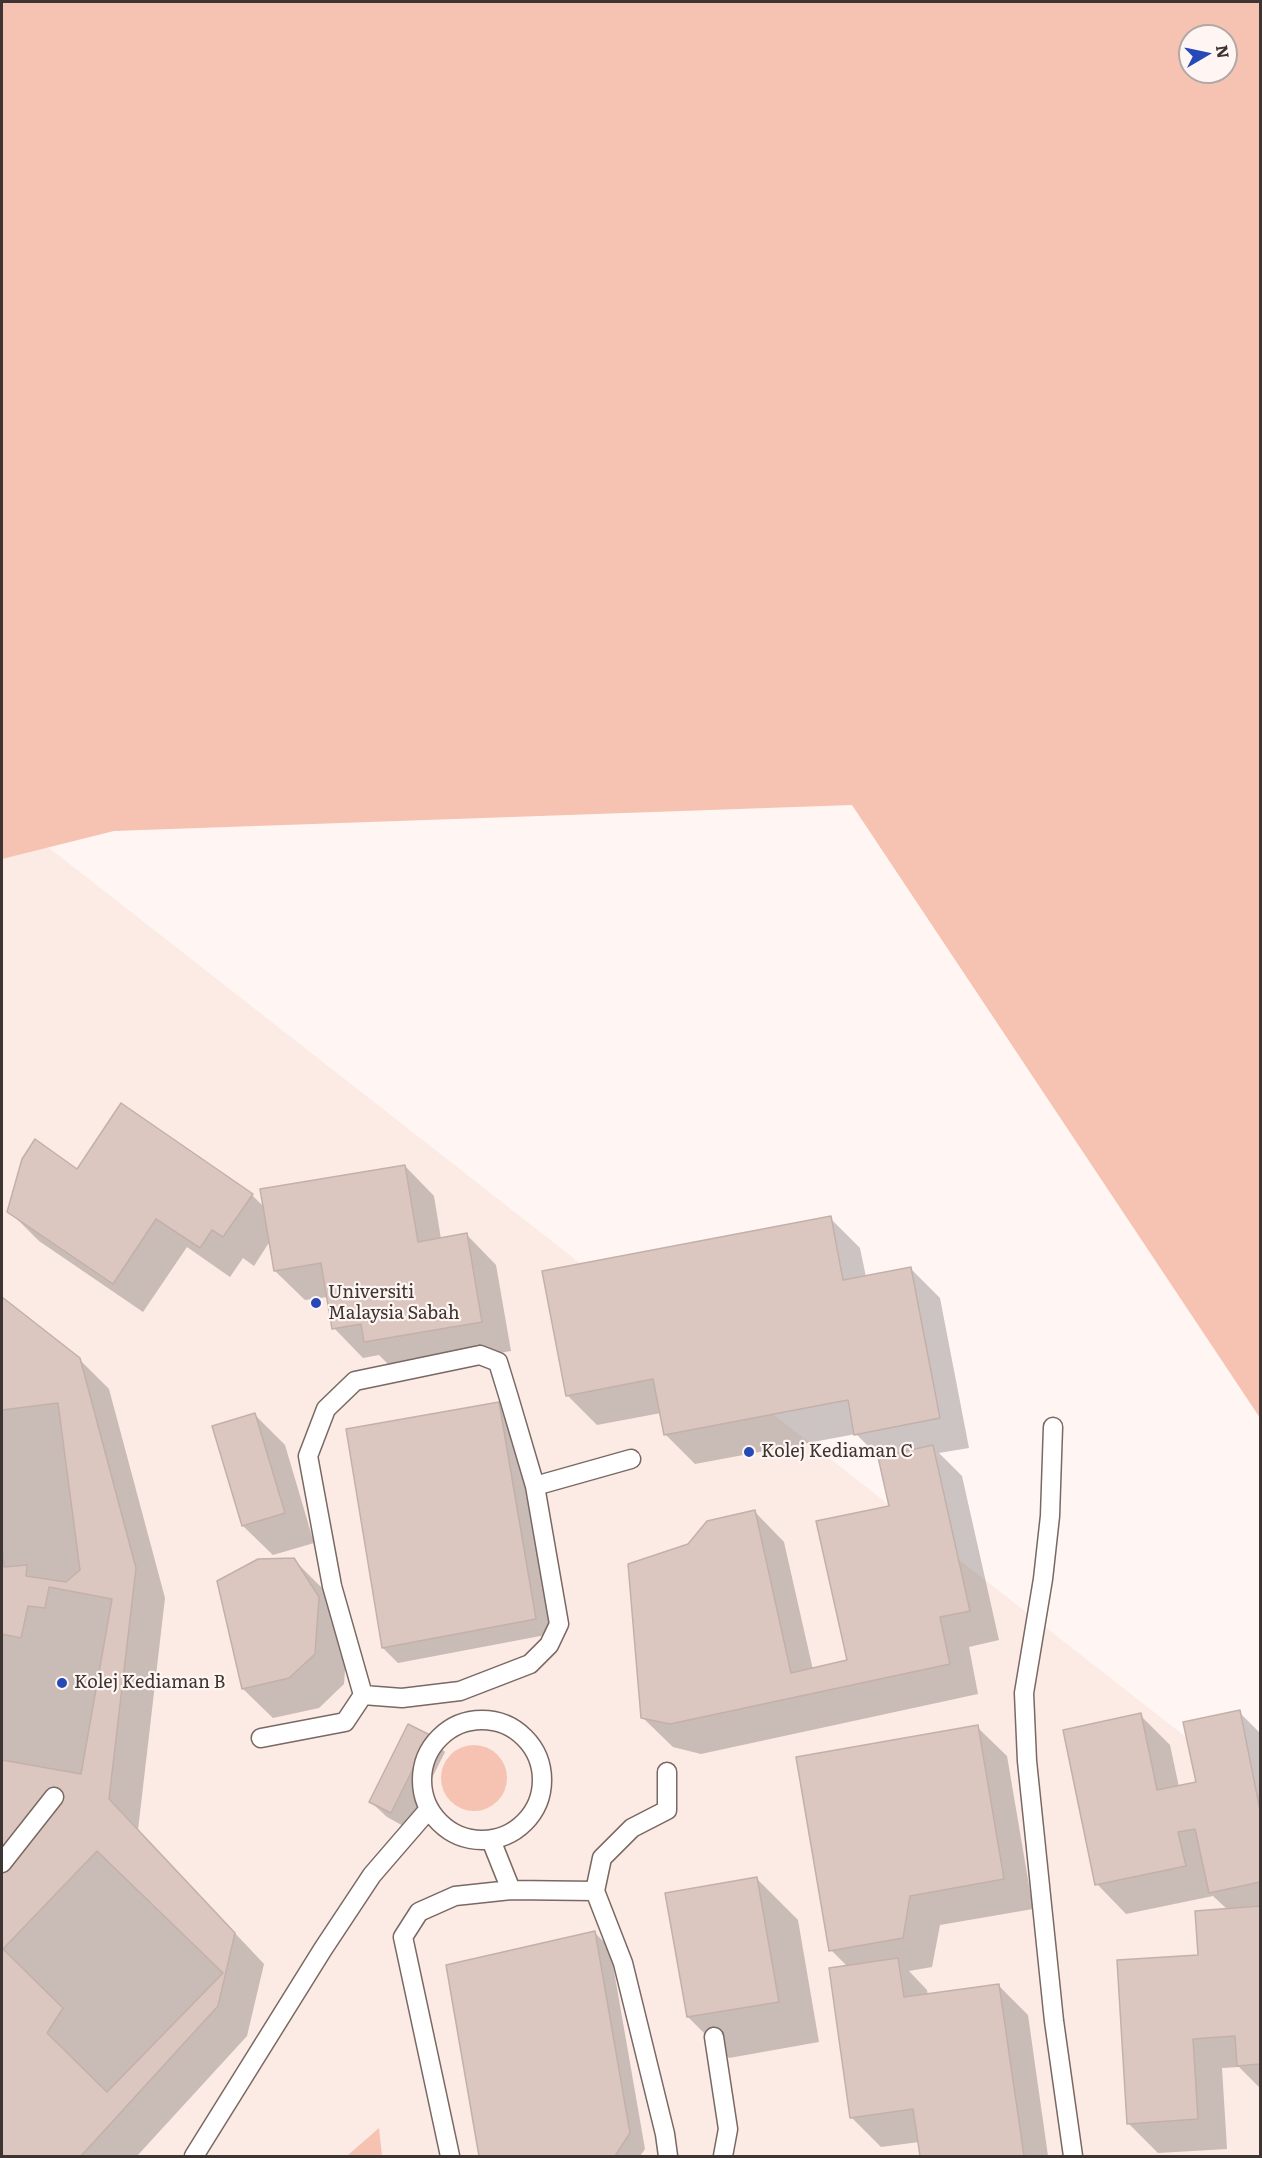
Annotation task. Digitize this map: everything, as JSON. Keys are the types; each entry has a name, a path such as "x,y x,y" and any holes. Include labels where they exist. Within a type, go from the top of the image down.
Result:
{"lane":[{"path":"261,1738 345,1722 363,1695 332,1586 308,1456 326,1409 355,1381 480,1355 498,1362 535,1486 559,1624 549,1645 530,1664 460,1691 402,1698 363,1695"},
{"path":"1053,1427 1050,1516 1024,1693 1027,1761 1054,2020 1073,2157"},
{"path":"535,1486 631,1459"},
{"path":"460,1691 466,1721"},
{"path":"485,1719 504,1723 521,1734 534,1749 541,1767 542,1787 537,1806 526,1822 510,1834 491,1840 477,1841 462,1838 438,1822 429,1809 422,1780 424,1764 430,1749 439,1737 451,1728 466,1721 485,1719"},
{"path":"668,1772 666,1810 632,1828 602,1858 595,1891 623,1964 665,2134 668,2157"},
{"path":"2,1863 54,1797"},
{"path":"194,2157 323,1949 372,1875 429,1809"},
{"path":"491,1840 511,1890"},
{"path":"450,2157 403,1937 419,1912 454,1896 511,1890 595,1891"},
{"path":"714,2037 728,2129 723,2157"}],"shaded area":[{"path":"2,2 1260,2 1260,1418 852,805 114,831 2,859"},
{"name":"Universiti Malaysia Sabah","path":"2,811 1260,1795 1260,2156 2,2156"},
{"path":"474,1745 487,1748 497,1755 504,1765 507,1778 504,1791 497,1801 487,1808 474,1811 461,1808 451,1801 444,1791 441,1778 444,1765 451,1755 461,1748"},
{"path":"379,2128 382,2156 347,2156"}],"building":[{"path":"121,1103 253,1194 223,1237 212,1230 200,1248 156,1219 113,1284 7,1212 22,1159 35,1139 77,1169"},
{"path":"405,1165 418,1242 467,1233 482,1322 364,1342 361,1324 332,1329 321,1263 274,1271 260,1189"},
{"path":"831,1216 843,1280 911,1267 940,1418 854,1435 848,1400 664,1435 653,1379 566,1396 542,1271"},
{"name":"Kolej Kediaman B","path":"2,1297 80,1358 136,1568 109,1799 235,1933 218,2006 81,2156 2,2156"},
{"path":"499,1402 536,1619 382,1648 346,1429"},
{"path":"58,1403 80,1570 66,1582 26,1576 27,1565 4,1567 2,1542 2,1410"},
{"path":"255,1413 285,1513 242,1526 212,1426"},
{"path":"933,1445 970,1611 940,1617 950,1664 670,1724 641,1718 628,1564 688,1544 707,1521 755,1510 791,1673 847,1660 816,1521 889,1506 878,1457"},
{"path":"294,1558 319,1597 315,1654 289,1678 242,1689 217,1581 258,1559"},
{"path":"49,1587 112,1599 81,1774 2,1760 2,1634 21,1638 28,1606 45,1608"},
{"path":"1240,1710 1260,1810 1260,1882 1209,1893 1195,1829 1178,1832 1186,1866 1095,1885 1063,1730 1141,1713 1157,1790 1196,1782 1183,1722"},
{"path":"408,1724 430,1735 391,1813 369,1802"},
{"path":"978,1725 1004,1879 910,1896 903,1938 829,1951 796,1757"},
{"path":"97,1851 223,1973 107,2092 47,2033 63,2008 3,1949"},
{"path":"757,1877 779,2002 687,2017 665,1893"},
{"path":"1260,1906 1260,2064 1237,2066 1235,2036 1193,2039 1198,2119 1127,2124 1117,1960 1198,1955 1195,1911"},
{"path":"595,1931 630,2133 615,2156 479,2156 446,1965"},
{"path":"898,1958 904,1997 999,1984 1024,2156 920,2156 913,2109 850,2118 829,1968"}],"place":[{"name":"Universiti Malaysia Sabah","path":"316,1303"},
{"name":"Kolej Kediaman C","path":"749,1452"},
{"name":"Kolej Kediaman B","path":"62,1683"}]}
